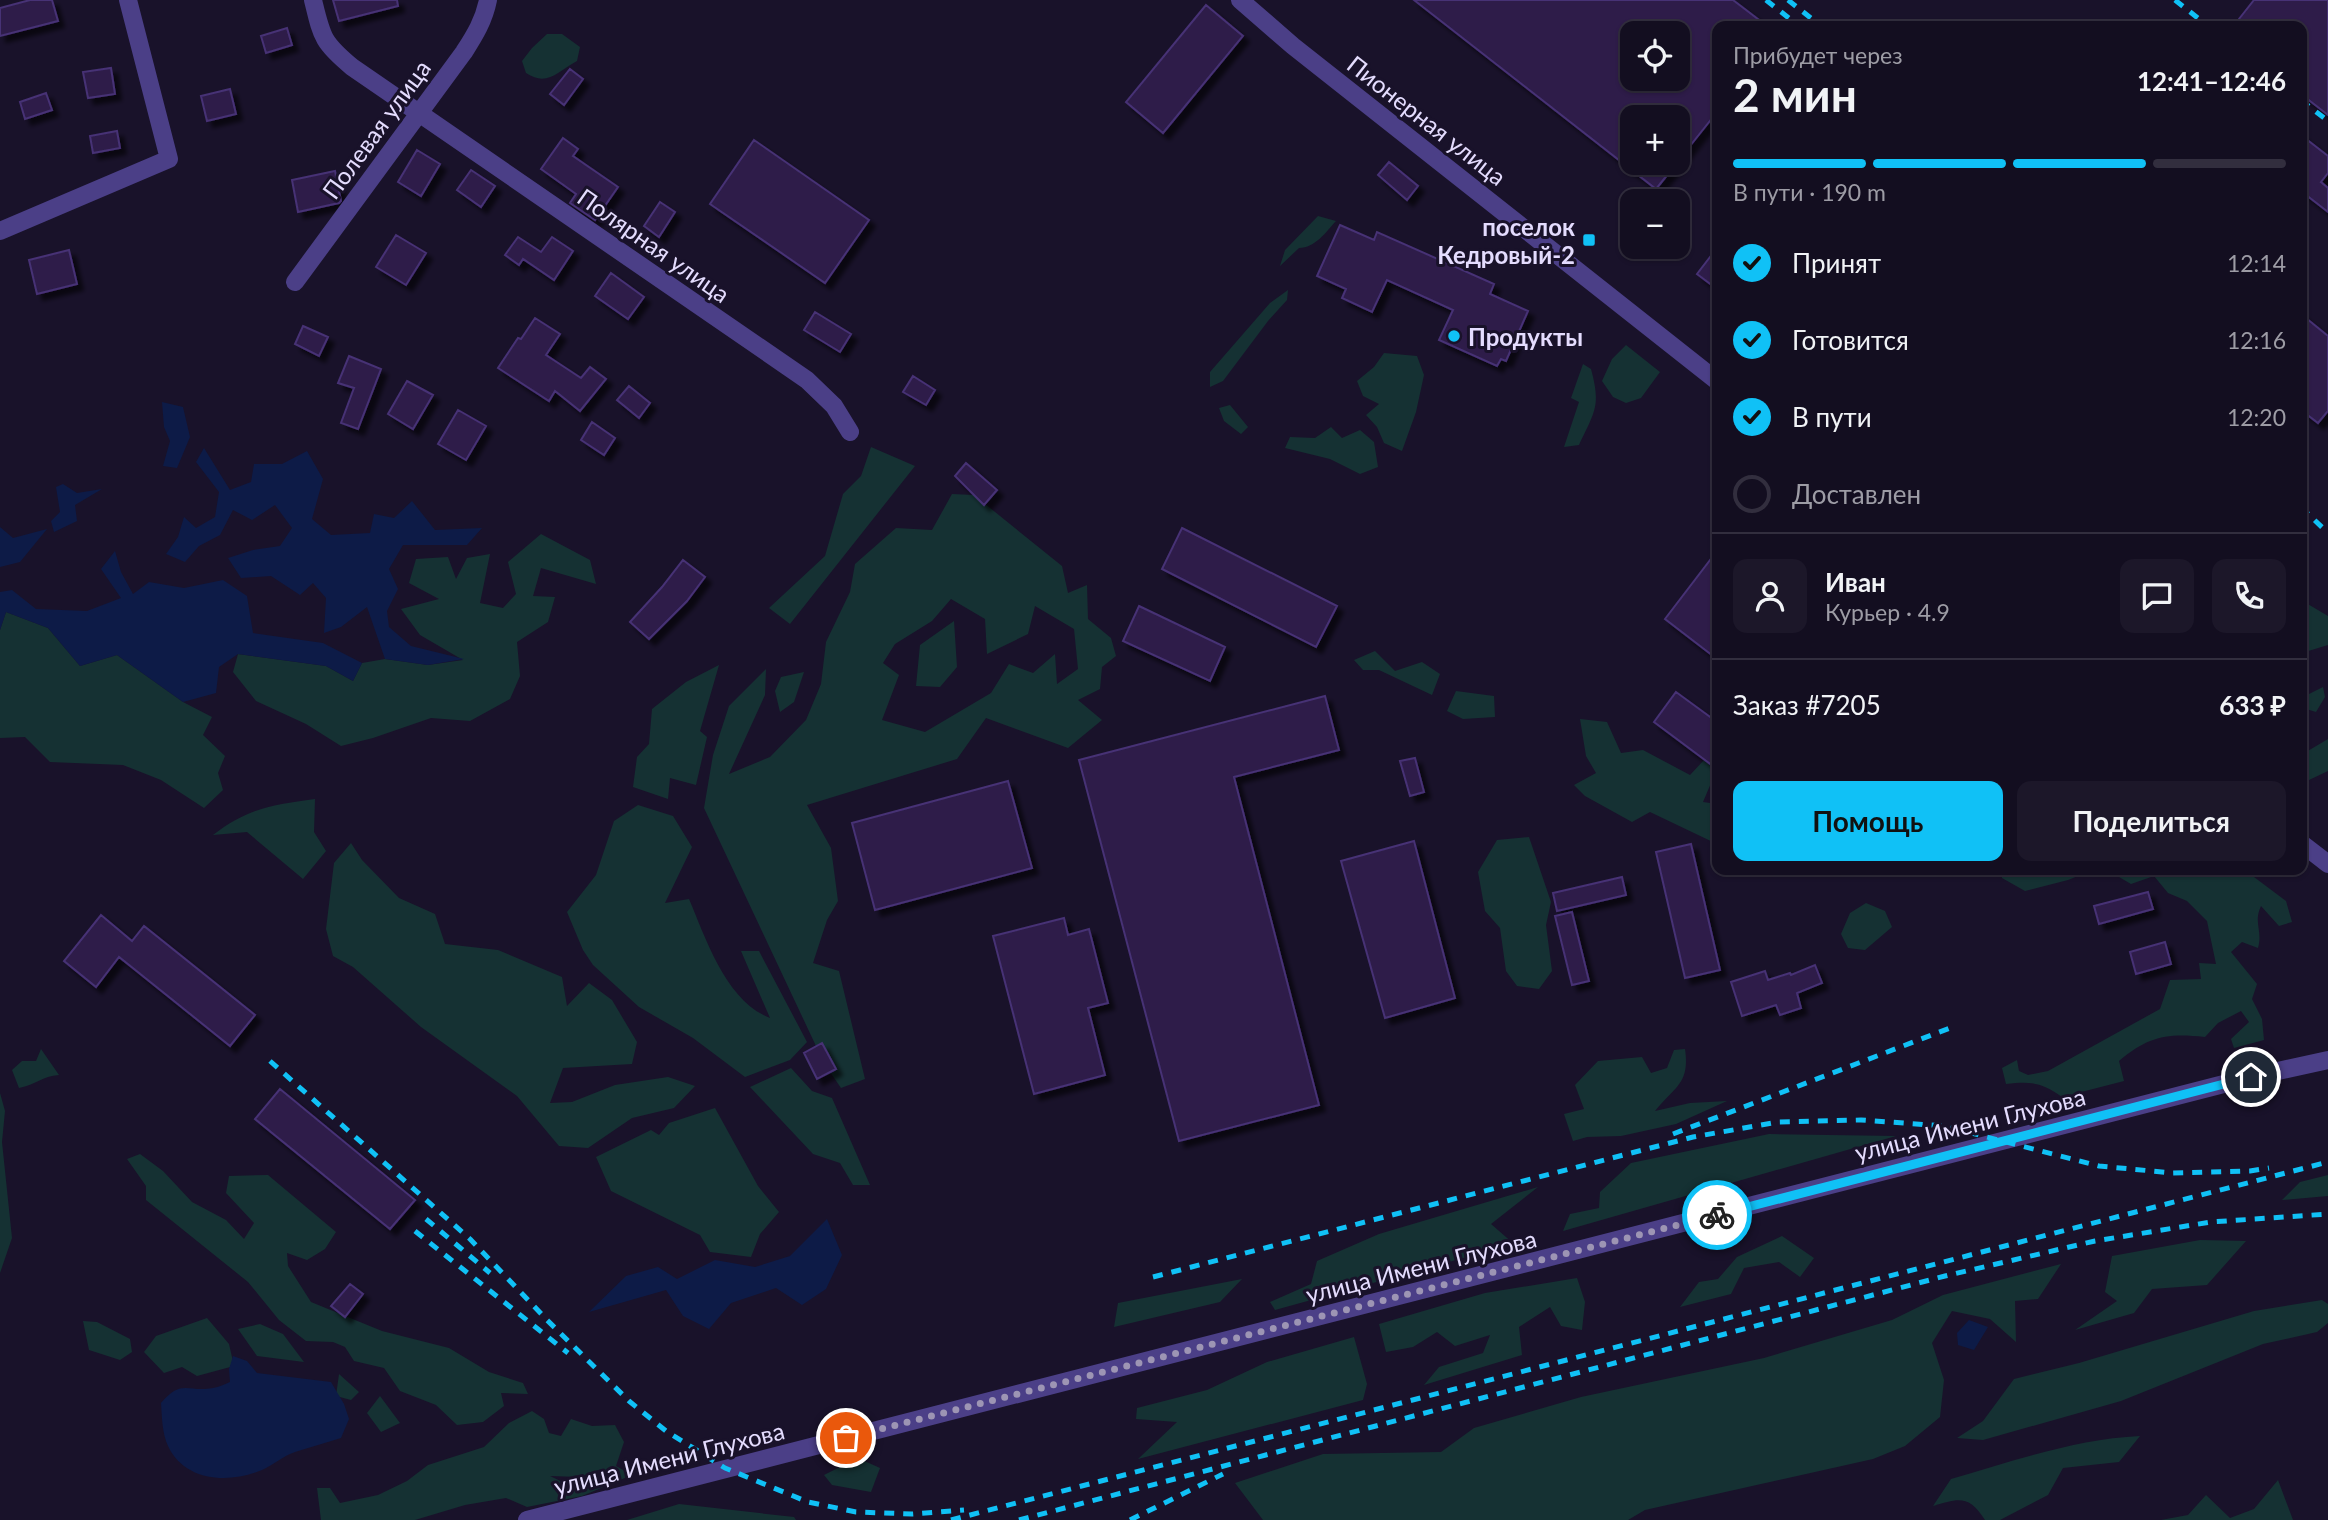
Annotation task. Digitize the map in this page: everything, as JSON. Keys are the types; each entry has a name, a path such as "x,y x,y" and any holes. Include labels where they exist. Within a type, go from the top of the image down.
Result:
{"street":[{"path":"0,231 169,159 128,0"},
{"name":"Полярная улица","path":"313,0 320,32 330,49 352,67 807,380 834,406 850,432"},
{"name":"Полевая улица","path":"295,282 476,35 488,0"},
{"name":"Пионерная улица","path":"1240,0 1281,37 1712,377"},
{"path":"2307,848 2328,864"},
{"name":"улица Имени Глухова","path":"527,1520 2238,1080 2328,1060"}],"green space":[{"path":"547,34 562,34 580,47 577,61 552,76 540,79 526,73 522,61"},
{"path":"1318,216 1336,221 1320,239 1299,248 1280,266 1285,250"},
{"path":"1288,290 1287,300 1223,381 1210,387 1210,372 1270,303"},
{"path":"1626,345 1660,372 1641,398 1626,403 1613,397 1602,381 1612,359"},
{"path":"1384,353 1417,356 1424,375 1416,412 1402,451 1384,443 1377,427 1366,415 1379,404 1363,396 1357,381 1374,367"},
{"path":"1583,364 1591,369 1596,392 1595,408 1579,445 1564,447 1579,402 1571,398"},
{"path":"1230,405 1248,427 1241,434 1224,421 1219,408"},
{"path":"1331,427 1342,438 1360,430 1374,442 1378,467 1360,474 1330,459 1285,448 1290,437 1315,438"},
{"path":"871,447 915,466 790,624 769,608 825,556 843,494 861,476"},
{"path":"952,494 974,495 1062,566 1068,593 1087,585 1088,619 1111,638 1116,656 1102,667 1100,689 1078,700 1102,720 1068,748 986,718 957,759 807,805 831,848 838,901 827,920 813,963 839,971 865,1079 841,1088 830,1072 835,1069 822,1043 816,1046 704,808 713,755 729,706 766,669 765,695 729,774 770,757 806,720 821,684 826,642 850,592 855,564 896,528 932,530","holes":["951,599 985,619 987,654 1028,634 1035,606 1074,629 1078,669 1057,684 1055,654 1033,673 1009,664 991,693 925,732 882,720 899,675 883,663 895,644 932,621"]},
{"path":"541,534 590,560 596,584 541,568 533,596 555,597 548,622 517,642 520,676 510,699 470,721 431,718 341,746 306,724 256,701 233,672 238,654 326,666 353,681 362,663 385,659 428,665 463,660 420,635 401,609 439,599 409,583 416,559 448,557 456,579 467,558 490,554 480,603 503,608 516,594 508,562"},
{"path":"2307,604 2328,616 2328,645 2307,651"},
{"path":"6,612 48,628 80,666 117,655 183,702 212,717 203,735 225,756 218,773 223,790 204,808 161,780 123,765 50,762 25,737 0,738 0,630"},
{"path":"954,621 957,667 940,687 916,686 920,645"},
{"path":"1375,651 1395,671 1422,662 1440,674 1432,695 1379,670 1363,670 1354,660"},
{"path":"719,665 700,731 707,737 696,785 670,778 668,799 633,787 637,757 649,744 652,709 686,682"},
{"path":"804,672 794,702 780,712 775,691 781,677"},
{"path":"2323,687 2325,697 2316,712 2307,709 2307,695"},
{"path":"1456,691 1494,696 1495,717 1463,719 1447,711"},
{"path":"1580,719 1607,722 1621,753 1643,750 1690,775 1704,760 1712,766 1712,781 1703,802 1712,803 1712,842 1650,812 1632,822 1585,796 1574,785 1596,773 1586,756"},
{"path":"2328,739 2328,771 2307,783 2307,751"},
{"path":"315,799 314,832 326,851 303,879 247,832 213,835 249,813 286,803"},
{"path":"638,805 673,816 692,847 665,903 689,899 719,967 741,998 770,1018 741,951 759,951 807,1042 790,1060 745,1077 693,1038 639,1007 593,965 583,950 567,912 596,875 614,821"},
{"path":"1529,837 1551,902 1546,925 1552,971 1539,989 1517,986 1506,971 1500,928 1485,911 1478,872 1497,840"},
{"path":"351,843 362,860 399,898 435,914 445,944 498,950 562,977 567,1006 589,983 612,1000 637,1042 632,1064 563,1068 550,1103 572,1102 615,1085 668,1077 695,1086 674,1108 632,1118 588,1148 559,1146 517,1096 421,1027 353,967 333,956 326,929 334,863"},
{"path":"2002,875 2080,875 2025,891 2002,878"},
{"path":"2116,875 2256,875 2254,877 2286,901 2292,922 2279,926 2261,906 2258,917 2258,948 2242,942 2231,952 2257,984 2252,999 2262,1019 2264,1040 2234,1048 2231,1039 2249,1022 2241,1011 2218,1023 2205,1037 2169,1036 2140,1046 2119,1061 2124,1081 2062,1097 2035,1084 2006,1084 2002,1068 2017,1060 2019,1071 2028,1075 2048,1071 2160,1009 2170,980 2201,979 2199,963 2216,964 2207,921 2187,901 2168,893 2154,876 2131,884"},
{"path":"1866,903 1885,911 1892,927 1865,950 1848,948 1841,934 1850,913"},
{"path":"41,1049 59,1075 19,1088 12,1070 22,1061 36,1061"},
{"path":"1685,1049 1683,1077 1655,1111 1690,1103 1727,1101 1676,1124 1621,1136 1587,1137 1573,1141 1564,1114 1584,1109 1575,1085 1598,1061 1642,1057 1651,1073 1667,1068 1674,1050"},
{"path":"791,1068 812,1091 832,1098 870,1185 853,1185 840,1163 813,1154 750,1087"},
{"path":"0,1093 5,1111 2,1142 12,1238 0,1273"},
{"path":"715,1108 758,1186 779,1212 760,1234 751,1257 710,1252 700,1235 611,1191 596,1157 651,1130 659,1135 669,1123"},
{"path":"1769,1134 1896,1136 1563,1231 1570,1214 1599,1208 1600,1192 1631,1163"},
{"path":"140,1154 163,1171 192,1202 226,1220 244,1239 254,1223 226,1193 229,1176 268,1175 336,1232 325,1249 307,1260 287,1253 288,1266 311,1302 382,1331 449,1348 489,1372 523,1383 528,1394 501,1393 504,1406 483,1422 457,1425 436,1405 400,1391 384,1368 354,1361 345,1347 333,1342 306,1341 279,1320 248,1282 146,1200 146,1186 127,1159"},
{"path":"2328,1175 2328,1196 2282,1200 2300,1182"},
{"path":"1538,1187 1491,1224 1514,1244 1275,1310 1270,1302 1311,1284 1317,1261 1379,1234"},
{"path":"1782,1236 1814,1258 1800,1277 1779,1262 1744,1268 1731,1294 1680,1307 1699,1282 1718,1279 1737,1257"},
{"path":"2200,1240 2246,1241 2207,1285 2152,1289 2134,1313 2075,1330 2117,1301 2105,1292 2112,1256"},
{"path":"2061,1264 2038,1299 2015,1301 2016,1342 1990,1319 1952,1311 1932,1343 1944,1380 1940,1417 1905,1446 1873,1459 1645,1510 1628,1520 1263,1520 1235,1483 1323,1454 1441,1452 1474,1428 1581,1397 1764,1358 1892,1320 1943,1295"},
{"path":"1577,1278 1585,1302 1582,1330 1561,1326 1550,1307 1519,1327 1522,1355 1424,1385 1439,1367 1483,1353 1490,1335 1455,1346 1437,1332 1413,1347 1386,1352 1379,1324 1485,1293"},
{"path":"1242,1279 1220,1302 1114,1327 1118,1303"},
{"path":"2322,1300 2328,1304 2328,1323 2317,1332 2263,1344 2121,1401 1983,1440 1957,1438 1983,1421 2014,1379 2079,1363 2254,1311"},
{"path":"207,1318 229,1344 234,1366 197,1376 182,1367 164,1373 144,1352 156,1336"},
{"path":"83,1321 97,1322 130,1339 132,1352 120,1360 89,1350"},
{"path":"260,1324 283,1334 304,1362 257,1356 238,1329"},
{"path":"1354,1337 1367,1384 1363,1400 1138,1459 1177,1422 1136,1419 1137,1408 1207,1390 1267,1362"},
{"path":"339,1374 359,1392 351,1400 336,1396"},
{"path":"380,1396 400,1423 381,1432 367,1413"},
{"path":"532,1411 544,1419 549,1433 561,1436 571,1419 592,1426 615,1425 624,1442 616,1466 632,1475 582,1496 527,1507 506,1498 465,1505 415,1520 321,1520 317,1488 330,1488 340,1503 378,1495 407,1481 428,1465 484,1447 509,1423","holes":["598,1470 606,1475 577,1489 550,1476 580,1477"]},
{"path":"2140,1436 2119,1462 2063,1468 2048,1495 2000,1520 1985,1520 1968,1502 1957,1500 1933,1506 1951,1479 2068,1446"},
{"path":"858,1458 880,1468 871,1492 832,1485 824,1475"},
{"path":"2278,1480 2293,1520 2161,1520 2188,1515 2206,1495 2230,1518 2254,1509"},
{"path":"679,1504 794,1517 796,1520 627,1520"}],"water":[{"path":"162,402 183,407 190,437 177,468 163,466 170,441 164,427"},
{"path":"204,448 230,490 251,482 254,464 282,464 307,451 323,479 312,519 331,535 370,533 374,514 394,518 412,501 435,530 482,528 467,545 403,545 389,569 398,589 387,611 389,627 411,646 464,659 428,665 385,659 367,607 341,627 324,633 326,598 313,583 300,595 271,576 241,578 228,558 253,550 280,546 292,528 275,505 252,520 233,510 220,535 199,546 185,562 166,554 178,537 184,517 196,528 215,517 219,492 196,462"},
{"path":"63,484 77,493 102,489 75,505 77,521 54,532 51,521 60,512 56,487"},
{"path":"0,527 13,538 47,529 20,562 0,567"},
{"path":"115,551 121,572 133,594 149,582 184,588 223,580 247,596 253,633 323,643 362,663 353,681 326,666 238,654 219,667 216,693 183,702 117,655 80,666 48,628 6,612 0,630 0,592 12,590 36,609 87,611 121,598 101,569"},
{"path":"827,1219 842,1255 826,1289 802,1305 776,1288 731,1303 709,1329 683,1316 666,1290 589,1312 626,1276 658,1267 677,1279 715,1260 755,1267 790,1256"},
{"path":"1969,1320 1988,1327 1974,1350 1958,1345 1957,1333"},
{"path":"233,1356 247,1361 257,1373 331,1382 349,1419 341,1438 295,1452 262,1470 236,1477 209,1477 185,1467 166,1441 161,1403 168,1395 180,1389 213,1388 230,1382 229,1369"}],"building":[{"path":"30,0 52,0 58,21 0,36 0,8"},
{"path":"333,0 397,0 398,6 339,21"},
{"path":"1414,0 1733,0 1760,21 1712,21 1712,118 1690,146 1690,105 1620,105 1620,161"},
{"path":"2254,0 2328,0 2328,115 2307,99 2307,21 2239,19"},
{"path":"1206,5 1243,36 1163,133 1126,102"},
{"path":"287,28 292,45 266,53 261,36"},
{"path":"111,68 115,94 88,98 83,72"},
{"path":"570,69 583,79 564,105 550,94"},
{"path":"230,89 236,114 207,121 201,96"},
{"path":"46,93 52,110 25,119 20,102"},
{"path":"117,131 120,148 93,153 90,136"},
{"path":"563,138 578,149 573,156 618,187 595,220 570,203 576,194 541,169"},
{"path":"754,140 869,220 825,283 710,204"},
{"path":"2307,140 2328,156 2328,173 2321,182 2328,188 2328,212 2307,196"},
{"path":"417,150 440,164 421,196 398,182"},
{"path":"1389,162 1418,186 1407,200 1378,175"},
{"path":"471,170 495,186 481,207 457,190"},
{"path":"335,171 341,201 298,212 292,180"},
{"path":"1638,175 1667,175 1656,189"},
{"path":"660,202 675,212 659,237 644,226"},
{"path":"1340,225 1374,240 1377,232 1494,284 1490,294 1528,311 1506,361 1501,359 1497,366 1439,340 1453,310 1387,280 1372,312 1342,298 1346,289 1317,276"},
{"path":"396,235 426,253 406,285 376,267"},
{"path":"518,237 541,252 552,237 573,251 554,280 523,259 519,265 505,255"},
{"path":"69,250 77,284 37,294 29,260"},
{"path":"1712,254 1712,285 1697,274"},
{"path":"611,273 644,297 628,319 595,296"},
{"path":"815,312 851,334 840,352 804,330"},
{"path":"535,318 560,334 546,355 581,378 590,367 606,379 580,411 555,391 549,401 498,368"},
{"path":"2307,319 2328,336 2328,411 2318,423 2307,415"},
{"path":"303,326 328,337 319,356 295,344"},
{"path":"349,356 381,369 358,429 341,423 354,388 338,383"},
{"path":"913,376 935,390 926,405 903,392"},
{"path":"407,381 433,395 413,429 388,414"},
{"path":"629,386 650,403 639,418 617,400"},
{"path":"458,410 486,426 466,460 438,444"},
{"path":"592,422 615,438 604,455 581,440"},
{"path":"966,463 997,490 984,505 955,476"},
{"path":"1182,528 1337,606 1316,647 1162,569"},
{"path":"1712,558 1712,655 1665,619"},
{"path":"683,560 705,577 687,601 649,639 630,622"},
{"path":"1139,606 1225,647 1210,681 1123,641"},
{"path":"1676,692 1712,718 1712,765 1654,722"},
{"path":"1325,696 1339,750 1234,777 1319,1105 1179,1141 1079,760"},
{"path":"1415,758 1424,792 1410,796 1400,761"},
{"path":"1008,781 1032,868 875,910 852,823"},
{"path":"1414,841 1455,998 1385,1018 1341,861"},
{"path":"1691,844 1720,970 1685,978 1656,852"},
{"path":"1622,877 1626,895 1557,911 1553,893"},
{"path":"2148,892 2153,909 2099,924 2094,906"},
{"path":"1572,912 1589,981 1572,985 1555,916"},
{"path":"101,915 132,941 144,926 255,1015 230,1046 119,957 96,987 64,961"},
{"path":"1064,918 1068,935 1089,929 1108,1003 1088,1008 1105,1075 1034,1094 993,936"},
{"path":"2165,942 2171,964 2136,974 2130,952"},
{"path":"1815,965 1822,983 1797,993 1801,1008 1780,1015 1776,1005 1742,1016 1731,982 1765,971 1768,980 1790,973 1791,975"},
{"path":"822,1043 836,1069 817,1079 804,1053"},
{"path":"280,1089 415,1200 390,1229 255,1119"},
{"path":"350,1284 363,1294 345,1317 331,1306"}],"railway":[{"path":"1766,0 1793,21"},
{"path":"1788,0 1815,21"},
{"path":"2175,0 2202,21"},
{"path":"2307,105 2328,121"},
{"path":"2307,513 2328,533"},
{"path":"1673,1134 1950,1028"},
{"path":"270,1061 470,1239 629,1401 666,1431 725,1468 808,1502 856,1512 912,1514 964,1510"},
{"path":"1153,1277 1693,1137 1778,1122 1861,1120 1944,1126 2099,1166 2173,1173 2269,1168"},
{"path":"951,1520 2328,1162"},
{"path":"1019,1520 1945,1276 2095,1241 2211,1222 2328,1214"},
{"path":"426,1219 490,1273"},
{"path":"415,1231 568,1353"},
{"path":"1130,1520 1223,1474"}],"way so far":[{"path":"846,1438 1717,1215"}],"place":[{"name":"поселок Кедровый-2","path":"1589,240"},
{"name":"Продукты","path":"1454,336"}],"route":[{"path":"1717,1215 2251,1077"}]}
